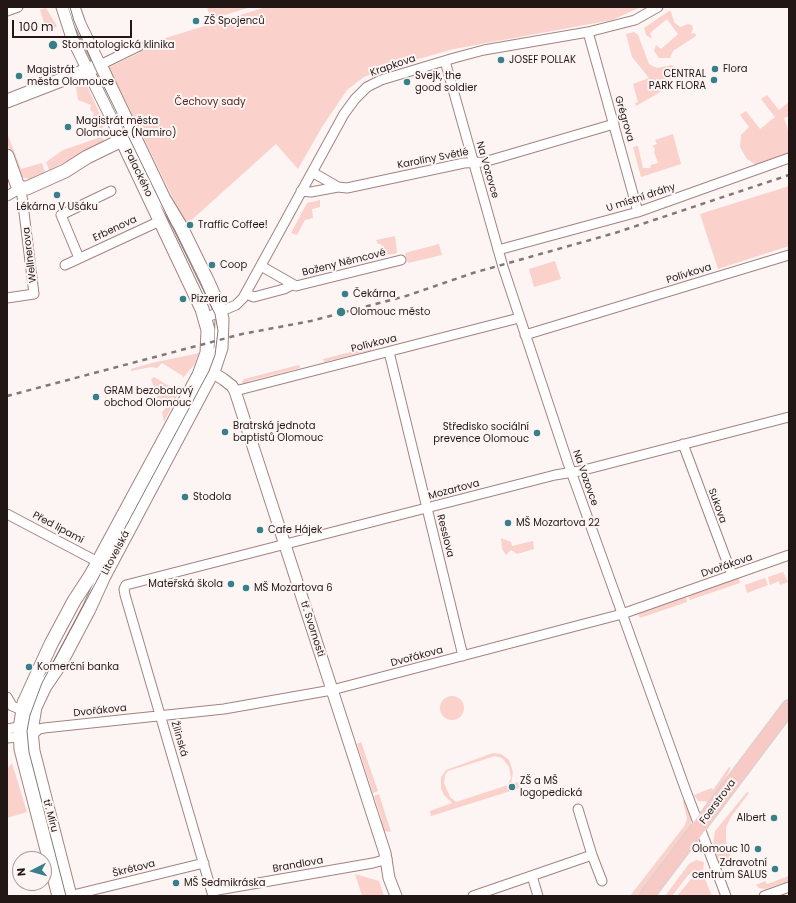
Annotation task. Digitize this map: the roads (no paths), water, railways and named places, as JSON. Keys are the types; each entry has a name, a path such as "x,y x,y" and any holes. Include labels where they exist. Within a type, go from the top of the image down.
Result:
{"main road":[{"path":"7,101 100,65"},
{"name":"Palackého","path":"100,65 160,221 205,318"},
{"path":"7,156 17,184 21,188 30,187 65,171 87,157 127,137"},
{"name":"Palackého","path":"127,137 186,238 220,312"},
{"name":"Litovelská","path":"22,732 22,710 51,644 221,348 222,333 220,312"},
{"name":"Litovelská","path":"22,732 40,695 60,664 77,632 102,579 208,370 208,343 205,318"},
{"name":"Foerstrova","path":"658,896 789,707"},
{"name":"Foerstrova","path":"647,896 702,831 789,721"},
{"name":"tř. Míru","path":"22,732 34,756 70,896"},
{"name":"tř. Míru","path":"22,732 22,754 58,896"}],"street":[{"path":"7,11 18,7"},
{"name":"Palackého","path":"62,7 84,72 127,137"},
{"name":"Palackého","path":"74,7 80,24 100,65"},
{"name":"Krapkova","path":"205,318 236,305 246,294 344,114 362,92 382,80 445,61 484,50 588,32 635,20 658,7"},
{"name":"Grégrova","path":"588,32 638,212"},
{"path":"100,65 139,46"},
{"name":"Na Vozovce","path":"445,61 498,250 571,472 726,896"},
{"name":"Karolíny Světlé","path":"301,191 311,192 338,186 347,188 473,162 491,160 614,124"},
{"name":"U místní dráhy","path":"498,250 638,212 789,158"},
{"path":"312,172 338,186"},
{"path":"7,196 21,188"},
{"name":"Wellnerova","path":"7,298 34,294 21,188"},
{"path":"79,258 61,215 111,190"},
{"name":"Erbenova","path":"65,265 160,221"},
{"name":"Polívkova","path":"526,337 789,255"},
{"name":"Boženy Němcové","path":"261,266 292,285 301,286 401,260"},
{"name":"Boženy Němcové","path":"246,294 254,297 284,289 292,285"},
{"name":"Polívkova","path":"234,391 389,352 518,314"},
{"name":"Resslova","path":"389,352 463,656"},
{"name":"tř. Svornosti","path":"208,370 232,386 234,391 387,859 389,878 396,896"},
{"name":"Mozartova","path":"125,587 132,583 285,546 555,474 586,469 789,417"},
{"name":"Sukova","path":"683,444 732,575"},
{"name":"Před lipami","path":"7,514 98,562"},
{"name":"Dvořákova","path":"22,732 245,706 332,690 622,614 789,555"},
{"name":"Žilinská","path":"125,587 125,595 212,893"},
{"path":"7,697 12,706 22,710"},
{"path":"578,809 592,855 602,881"},
{"path":"474,896 592,855"},
{"path":"387,859 403,896"},
{"name":"Brandlova","path":"212,893 366,865 387,859"},
{"name":"Škrétova","path":"70,896 204,863"},
{"path":"532,876 538,896"},
{"path":"764,896 789,887"}],"tram line":[{"path":"66,896 29,752 27,731 30,715 42,683 209,371 215,355 218,331 215,314 95,68 74,21 70,7"}],"railway":[{"path":"7,396 242,334 311,321 406,296 473,273 615,233 789,175"}],"place":[{"name":"ZŠ Spojenců","path":"196,21"},
{"name":"Stomatologická klinika","path":"53,45"},
{"name":"JOSEF POLLAK","path":"501,60"},
{"name":"Flora","path":"715,69"},
{"name":"Magistrát města Olomouce","path":"19,76"},
{"name":"CENTRAL PARK FLORA","path":"714,80"},
{"name":"Svejk, the good soldier","path":"407,82"},
{"name":"Magistrát města Olomouce (Namiro)","path":"68,127"},
{"name":"Lékárna V Ušáku","path":"57,195"},
{"name":"Traffic Coffee!","path":"190,225"},
{"name":"Coop","path":"212,265"},
{"name":"Čekárna","path":"345,294"},
{"name":"Pizzeria","path":"183,299"},
{"name":"Olomouc město","path":"341,312"},
{"name":"GRAM bezobalový obchod Olomouc","path":"96,397"},
{"name":"Bratrská jednota baptistů Olomouc","path":"225,432"},
{"name":"Středisko sociální prevence Olomouc","path":"537,433"},
{"name":"Stodola","path":"185,497"},
{"name":"MŠ Mozartova 22","path":"508,523"},
{"name":"Cafe Hájek","path":"260,530"},
{"name":"Mateřská škola","path":"231,584"},
{"name":"MŠ Mozartova 6","path":"246,588"},
{"name":"Komerční banka","path":"29,667"},
{"name":"ZŠ a MŠ logopedická","path":"512,787"},
{"name":"Albert","path":"774,818"},
{"name":"Olomouc 10","path":"758,849"},
{"name":"Zdravotní centrum SALUS","path":"775,869"},
{"name":"MŠ Sedmikráska","path":"176,883"}],"park label":[{"name":"Čechovy sady","path":"210,102"}]}
